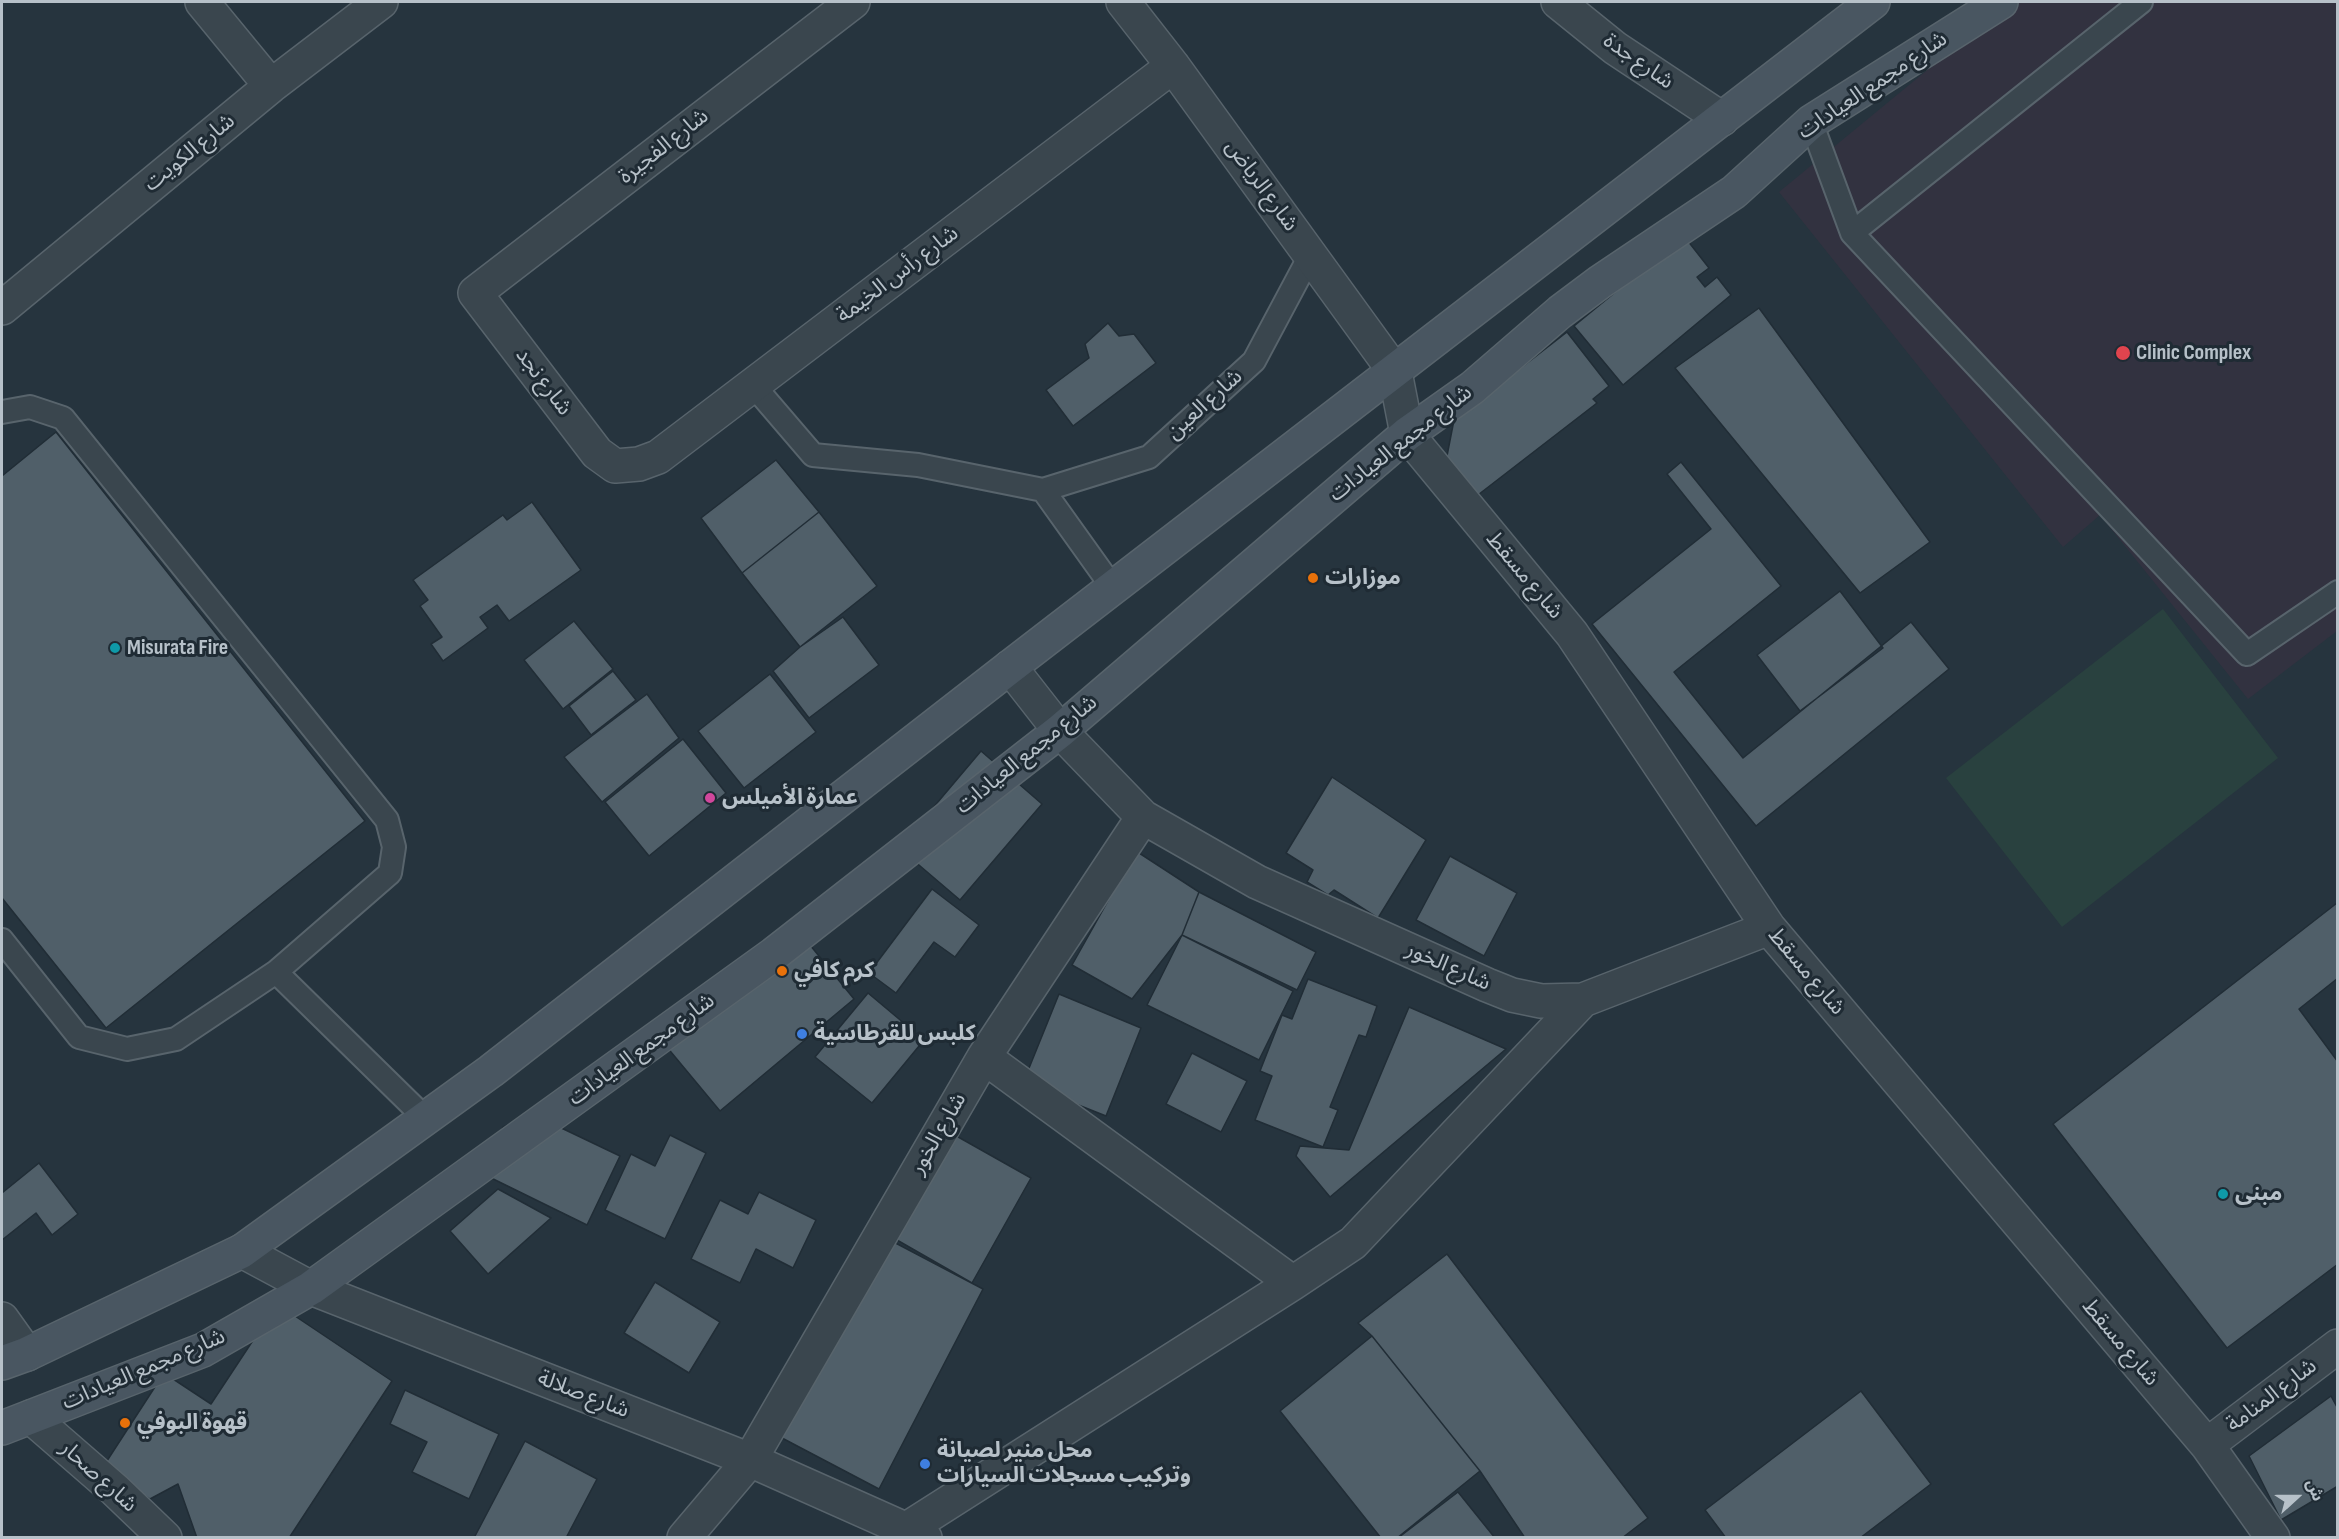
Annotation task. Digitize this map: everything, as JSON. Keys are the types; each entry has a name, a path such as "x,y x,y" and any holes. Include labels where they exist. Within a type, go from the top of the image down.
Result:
{"main road":[{"path":"14,1358 242,1251 492,1071 1010,667 1873,2"},
{"name":"شارع مجمع العيادات","path":"16,1422 203,1350 311,1288 774,954 1060,731 1407,434 1472,388 1560,312 1600,282 1734,192 1811,122 2001,2"}],"street":[{"path":"202,2 271,86"},
{"name":"شارع الكويت","path":"2,308 271,86 381,2"},
{"name":"شارع الفجيرة","path":"475,293 853,2"},
{"name":"شارع الرياض","path":"1123,2 1173,66 1395,372"},
{"name":"شارع جدة","path":"1558,2 1615,48 1722,119"},
{"name":"شارع رأس الخيمة","path":"615,466 639,464 658,457 1173,66"},
{"name":"شارع نجد","path":"475,293 597,453 615,466"},
{"name":"شارع مسقط","path":"1395,372 1407,434 1572,634 1769,928 2207,1445 2273,1538"},
{"name":"شارع الخور","path":"1010,667 1060,731 1143,817 1257,882 1512,995 1541,1001 1583,1000 1769,928"},
{"name":"شارع الخور","path":"684,1538 750,1460 984,1057 1143,817"},
{"path":"916,1533 1353,1243 1583,1000"},
{"path":"984,1057 1293,1283"},
{"name":"شارع صلالة","path":"242,1251 311,1288 750,1460 916,1533"},
{"path":"2,1319 14,1358"},
{"name":"شارع المنامة","path":"2207,1445 2337,1346"},
{"name":"شارع صحار","path":"16,1422 115,1490 165,1538"}],"lane":[{"path":"1852,233 2141,2"},
{"path":"1811,122 1852,233 2247,654 2337,592"},
{"name":"شارع العين","path":"1043,490 1149,457 1254,361 1311,254"},
{"path":"753,386 813,455 918,465 1043,490 1113,588"},
{"path":"2,412 30,407 63,418 387,820 394,847 390,873 276,972 176,1038 126,1048 79,1037 2,940"},
{"path":"276,972 426,1119"}],"shaded area":[{"name":"Clinic Complex","path":"2010,2 2337,2 2337,631 2248,699 2100,515 2063,547 1779,192"}],"green space":[{"path":"2163,609 2278,758 2062,927 1946,778"}],"building":[{"path":"1684,236 1709,268 1697,277 1705,287 1717,277 1731,295 1623,385 1574,326"},
{"path":"1759,308 1930,542 1860,593 1675,368"},
{"path":"1108,323 1119,336 1134,334 1156,363 1073,426 1046,390 1089,358 1085,344"},
{"path":"1567,332 1609,386 1593,399 1597,403 1474,498 1446,461 1454,420"},
{"name":"Misurata Fire","path":"56,432 365,821 106,1028 2,898 2,476"},
{"path":"776,460 819,512 742,573 701,518"},
{"path":"1681,462 1781,586 1674,672 1743,758 1911,622 1949,669 1756,826 1592,624 1711,529 1667,474"},
{"path":"532,502 581,570 509,621 497,605 480,617 488,628 443,661 431,644 442,637 420,606 428,600 413,580 503,515 507,520"},
{"path":"819,512 877,586 800,647 742,573"},
{"path":"1840,591 1883,648 1800,711 1757,655"},
{"path":"843,617 879,665 809,718 773,671 800,647"},
{"path":"574,621 613,669 563,709 524,660"},
{"path":"613,671 636,700 591,735 569,706"},
{"path":"770,674 816,732 744,788 698,731"},
{"path":"647,694 679,738 602,802 564,757"},
{"path":"683,739 726,793 649,856 605,802"},
{"path":"981,751 1042,804 960,900 899,848"},
{"path":"1332,777 1426,840 1378,918 1334,890 1328,895 1307,882 1313,870 1286,853"},
{"path":"1136,851 1199,892 1182,935 1132,999 1072,965"},
{"path":"1450,856 1517,893 1484,956 1416,920"},
{"path":"932,889 979,925 955,957 934,942 896,993 869,973"},
{"path":"1199,892 1316,952 1297,990 1182,935"},
{"name":"مبنى","path":"2337,903 2338,978 2299,1009 2338,1062 2338,1264 2227,1348 2053,1124"},
{"path":"801,934 854,999 720,1111 666,1046"},
{"path":"1182,935 1293,991 1259,1060 1147,1005"},
{"path":"1308,979 1377,1006 1366,1037 1359,1035 1330,1107 1338,1110 1323,1147 1255,1120 1272,1076 1260,1071 1282,1015 1292,1019"},
{"path":"868,993 924,1040 872,1103 815,1057"},
{"path":"1059,994 1141,1028 1106,1116 1023,1083"},
{"path":"1409,1007 1506,1049 1330,1197 1296,1156 1300,1146 1349,1150"},
{"path":"1192,1053 1247,1081 1221,1132 1166,1104"},
{"path":"532,1114 620,1156 587,1225 481,1173 503,1127"},
{"path":"928,1120 1031,1178 972,1283 869,1224"},
{"path":"670,1135 706,1153 665,1239 605,1210 631,1154 655,1166"},
{"path":"39,1163 78,1214 52,1235 36,1213 2,1240 2,1193"},
{"path":"498,1189 551,1218 488,1274 450,1231"},
{"path":"759,1192 816,1220 793,1268 756,1249 740,1283 691,1259 720,1200 748,1214"},
{"path":"886,1238 983,1289 879,1489 782,1438"},
{"path":"1447,1254 1648,1518 1622,1538 1525,1538 1480,1471 1372,1336 1358,1323"},
{"path":"655,1282 720,1322 689,1373 624,1333"},
{"path":"277,1304 392,1381 289,1538 197,1538 178,1484 150,1499 103,1467 164,1373 211,1404"},
{"path":"1372,1336 1480,1471 1397,1538 1381,1538 1280,1411"},
{"path":"405,1390 499,1434 469,1499 412,1472 427,1442 390,1424"},
{"path":"1861,1391 1931,1484 1860,1538 1726,1538 1705,1510"},
{"path":"2331,1396 2338,1409 2338,1486 2281,1520 2249,1456"},
{"path":"525,1441 597,1479 566,1538 474,1538"},
{"path":"1458,1492 1495,1538 1398,1538"}],"place":[{"name":"Clinic Complex","path":"2123,353"},
{"name":"موزارات","path":"1313,578"},
{"name":"Misurata Fire","path":"115,648"},
{"name":"عمارة الأميلس","path":"710,798"},
{"name":"كرم كافي","path":"782,971"},
{"name":"كلبس للقرطاسية","path":"802,1034"},
{"name":"مبنى","path":"2223,1194"},
{"name":"قهوة البوفي","path":"125,1423"},
{"name":"محل منير لصيانة وتركيب مسجلات السيارات","path":"925,1464"}]}
